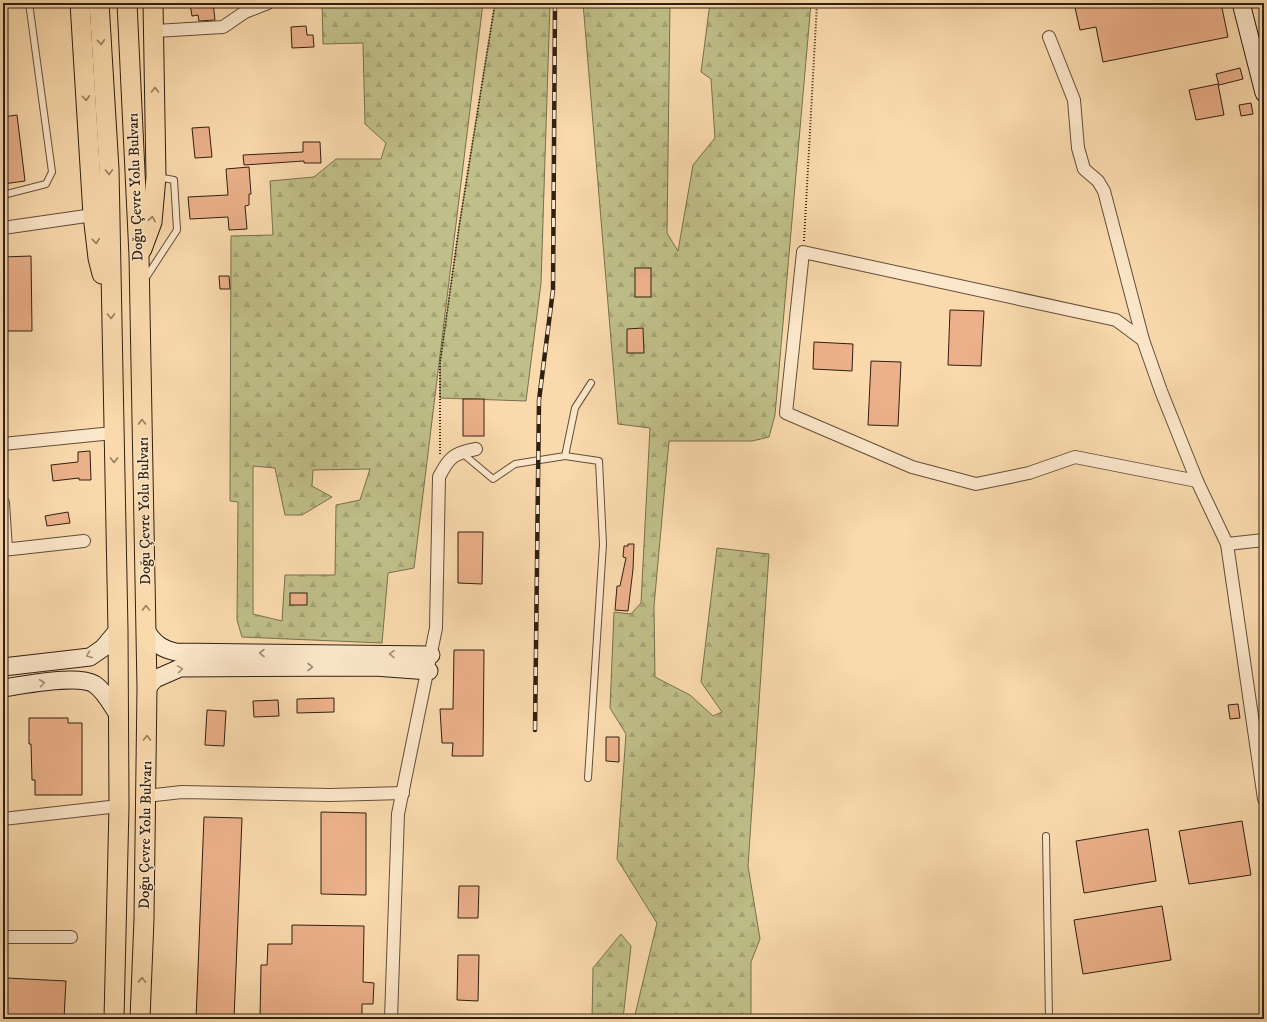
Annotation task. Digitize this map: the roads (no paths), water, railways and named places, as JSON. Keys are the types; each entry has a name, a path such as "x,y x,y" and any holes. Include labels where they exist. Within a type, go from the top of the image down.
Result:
{"highway":[{"path":"80,3 93,214 98,258 103,276 111,292"},
{"name":"Doğu Çevre Yolu Bulvarı","path":"99,3 109,169 118,630 119,806 114,1019"},
{"name":"Doğu Çevre Yolu Bulvarı","path":"127,3 139,256 138,289 148,688 144,919 140,1019"},
{"path":"139,256 152,222 156,177 154,3"}],"main road":[{"path":"1241,3 1264,93"},
{"path":"3,667 90,656 103,648 118,630"},
{"path":"147,632 154,642 164,650 176,652 430,663"},
{"path":"148,688 155,679 180,668 375,667 430,663"},
{"path":"3,688 79,679 94,685 104,694 119,716"}],"street":[{"path":"155,31 223,27 245,12 268,3"},
{"path":"1049,37 1074,100 1078,148 1084,169 1098,181 1104,191 1143,340 1196,481 1227,544 1264,799"},
{"path":"3,228 93,214"},
{"path":"1143,340 1116,320 803,252 786,413 912,467 976,484 1029,473 1075,457 1196,481"},
{"path":"3,444 113,433"},
{"path":"390,1019 398,814 436,628 440,477 448,460 461,452 476,449"},
{"path":"3,503 5,550 84,541"},
{"path":"1227,544 1264,540"},
{"path":"146,796 182,792 330,795 403,793"},
{"path":"3,819 119,806"},
{"path":"3,937 71,937"}],"lane":[{"path":"3,195 46,184 52,172 29,3"},
{"path":"138,289 177,230 174,180 156,177"},
{"path":"565,456 575,408 591,383"},
{"path":"461,452 493,479 515,464 565,456 599,461 603,544 588,778"},
{"path":"1046,836 1049,1019"}],"railway":[{"path":"535,730 539,400 553,290 555,3"}]}
